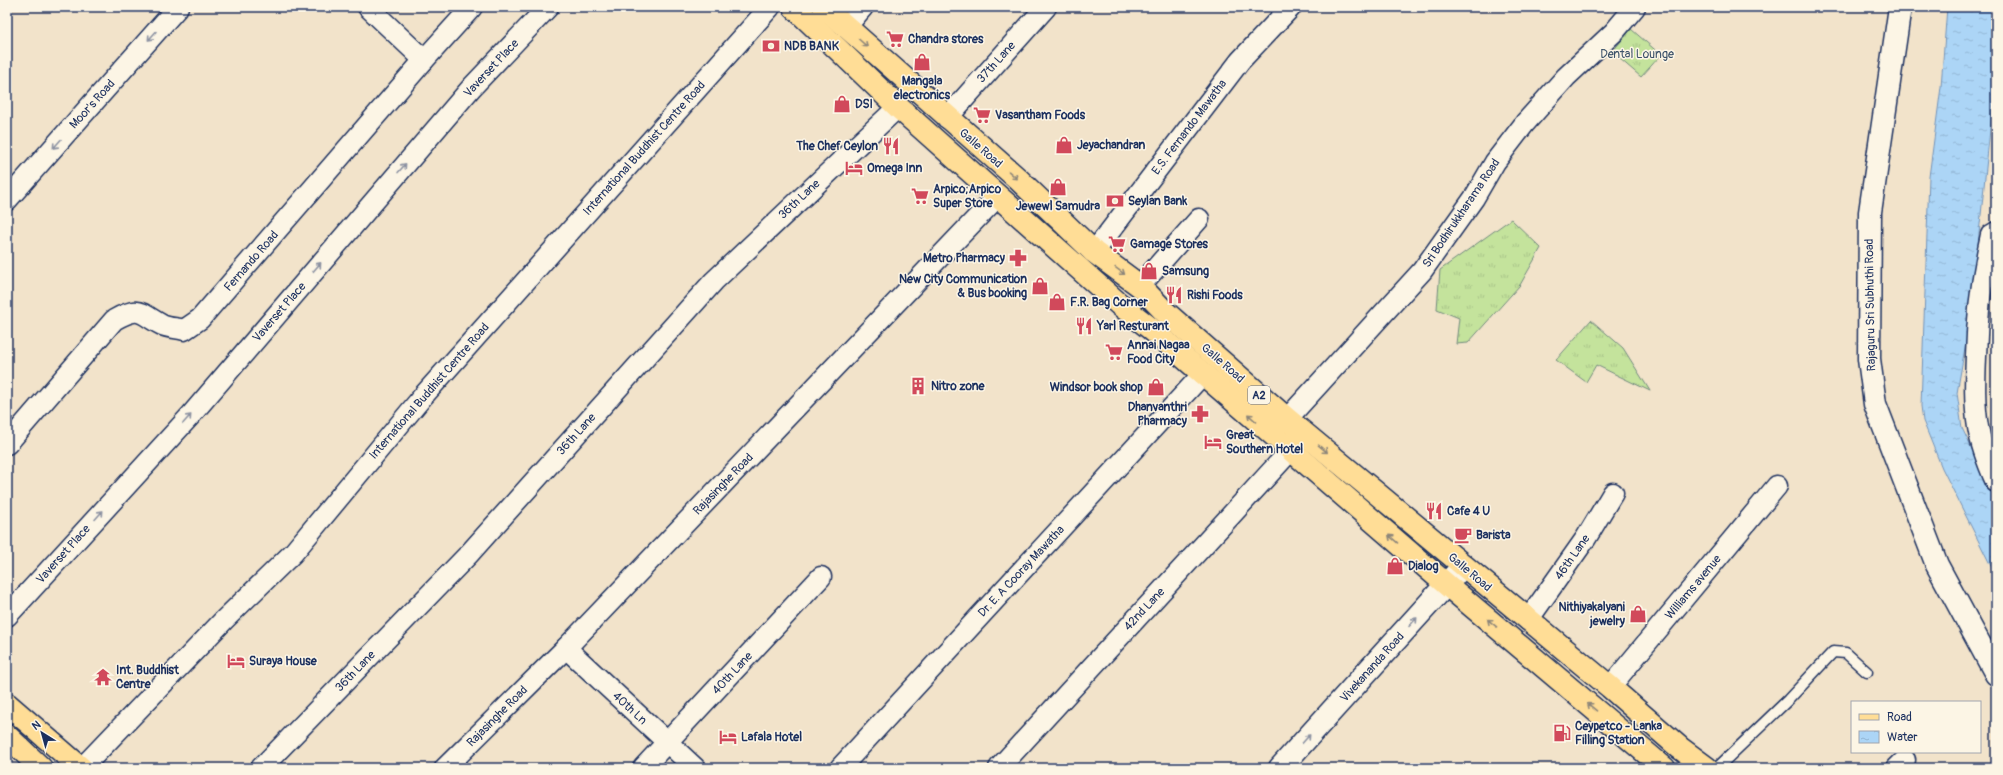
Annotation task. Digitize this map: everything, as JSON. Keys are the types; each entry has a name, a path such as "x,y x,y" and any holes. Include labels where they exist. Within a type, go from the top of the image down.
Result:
{"main road":[{"name":"Galle Road","path":"794,7 898,107 997,197 1290,451 1663,768"},
{"name":"Galle Road","path":"824,7 947,118 1018,179 1094,252 1140,286 1165,312 1288,420 1610,687 1680,748 1707,768"},
{"path":"7,704 81,768"},
{"path":"7,736 41,768"}],"street":[{"name":"Moor's Road","path":"7,200 178,7"},
{"path":"368,7 424,60"},
{"name":"Fernando Road","path":"7,444 114,320 129,312 144,313 163,326 184,330 200,319 424,60 472,7"},
{"name":"Vaverset Place","path":"7,616 191,415 472,87 548,7"},
{"name":"International Buddhist Centre Road","path":"81,768 224,620 293,553 424,394 770,7"},
{"path":"846,27 862,7"},
{"name":"37th Lane","path":"947,118 1046,7"},
{"name":"E.S. Fernando Mawatha","path":"1094,252 1240,61 1291,7"},
{"name":"Sri Bodhirukkharama Road","path":"1288,420 1422,271 1474,198 1495,162 1526,123 1566,77 1614,32 1635,7"},
{"name":"Rajaguru Sri Subhuthi Road","path":"1900,7 1870,212 1868,359 1875,404 1937,565 1996,674"},
{"name":"36th Lane","path":"261,768 468,555 714,281 898,107"},
{"name":"Rajasinghe Road","path":"445,768 566,648 997,197"},
{"path":"1140,286 1199,219"},
{"path":"1996,232 1991,235 1984,266 1977,323 1974,389 1981,442 1986,460 1996,482"},
{"name":"Dr. E. A Cooray Mawatha","path":"840,768 1202,375"},
{"name":"42nd Lane","path":"999,768 1290,451"},
{"name":"Williams avenue","path":"1610,687 1777,486"},
{"name":"46th Lane","path":"1528,620 1586,538 1613,493"},
{"name":"Vivekananda Road","path":"1280,768 1464,566"},
{"name":"40th Lane","path":"642,768 821,577"},
{"name":"40th Ln","path":"566,648 695,768"},
{"path":"1663,768 1680,748"}],"lane":[{"path":"1717,768 1788,700 1833,652 1846,653 1867,672"}],"green space":[{"name":"Dental Lounge","path":"1631,29 1661,55 1641,77 1612,52"},
{"path":"1511,219 1541,248 1520,285 1468,343 1456,344 1459,318 1437,309 1440,270"},
{"path":"1591,320 1623,348 1650,391 1596,365 1586,382 1556,360"}],"water":[{"path":"1947,7 1996,7 1996,73 1970,319 1957,393 1962,428 1996,500 1996,576 1942,468 1923,421 1921,406 1929,177 1941,87"}],"railway":[{"path":"7,763 13,768"}],"place":[{"name":"Chandra stores","path":"895,39"},
{"name":"NDB BANK","path":"771,46"},
{"name":"Mangala electronics","path":"922,62"},
{"name":"DSI","path":"842,104"},
{"name":"Vasantham Foods","path":"982,115"},
{"name":"Jeyachandran","path":"1064,145"},
{"name":"The Chef Ceylon","path":"891,146"},
{"name":"Omega Inn","path":"854,168"},
{"name":"Jewewl Samudra","path":"1058,187"},
{"name":"Arpico;Arpico Super Store","path":"920,196"},
{"name":"Seylan Bank","path":"1115,201"},
{"name":"Gamage Stores","path":"1117,244"},
{"name":"Metro Pharmacy","path":"1018,258"},
{"name":"Samsung","path":"1149,271"},
{"name":"New City Communication & Bus booking","path":"1040,286"},
{"name":"Rishi Foods","path":"1174,295"},
{"name":"F.R. Bag Corner","path":"1057,302"},
{"name":"Yarl Resturant","path":"1084,326"},
{"name":"Annai Nagaa Food City","path":"1114,352"},
{"name":"Nitro zone","path":"918,386"},
{"name":"Windsor book shop","path":"1156,387"},
{"name":"Dhanvanthri Pharmacy","path":"1200,414"},
{"name":"Great Southern Hotel","path":"1213,442"},
{"name":"Cafe 4 U","path":"1434,511"},
{"name":"Barista","path":"1463,535"},
{"name":"Dialog","path":"1395,566"},
{"name":"Nithiyakalyani jewelry","path":"1638,614"},
{"name":"Suraya House","path":"236,661"},
{"name":"Int. Buddhist Centre","path":"103,677"},
{"name":"Ceypetco - Lanka Filling Station","path":"1562,733"},
{"name":"Lafala Hotel","path":"728,737"}]}
